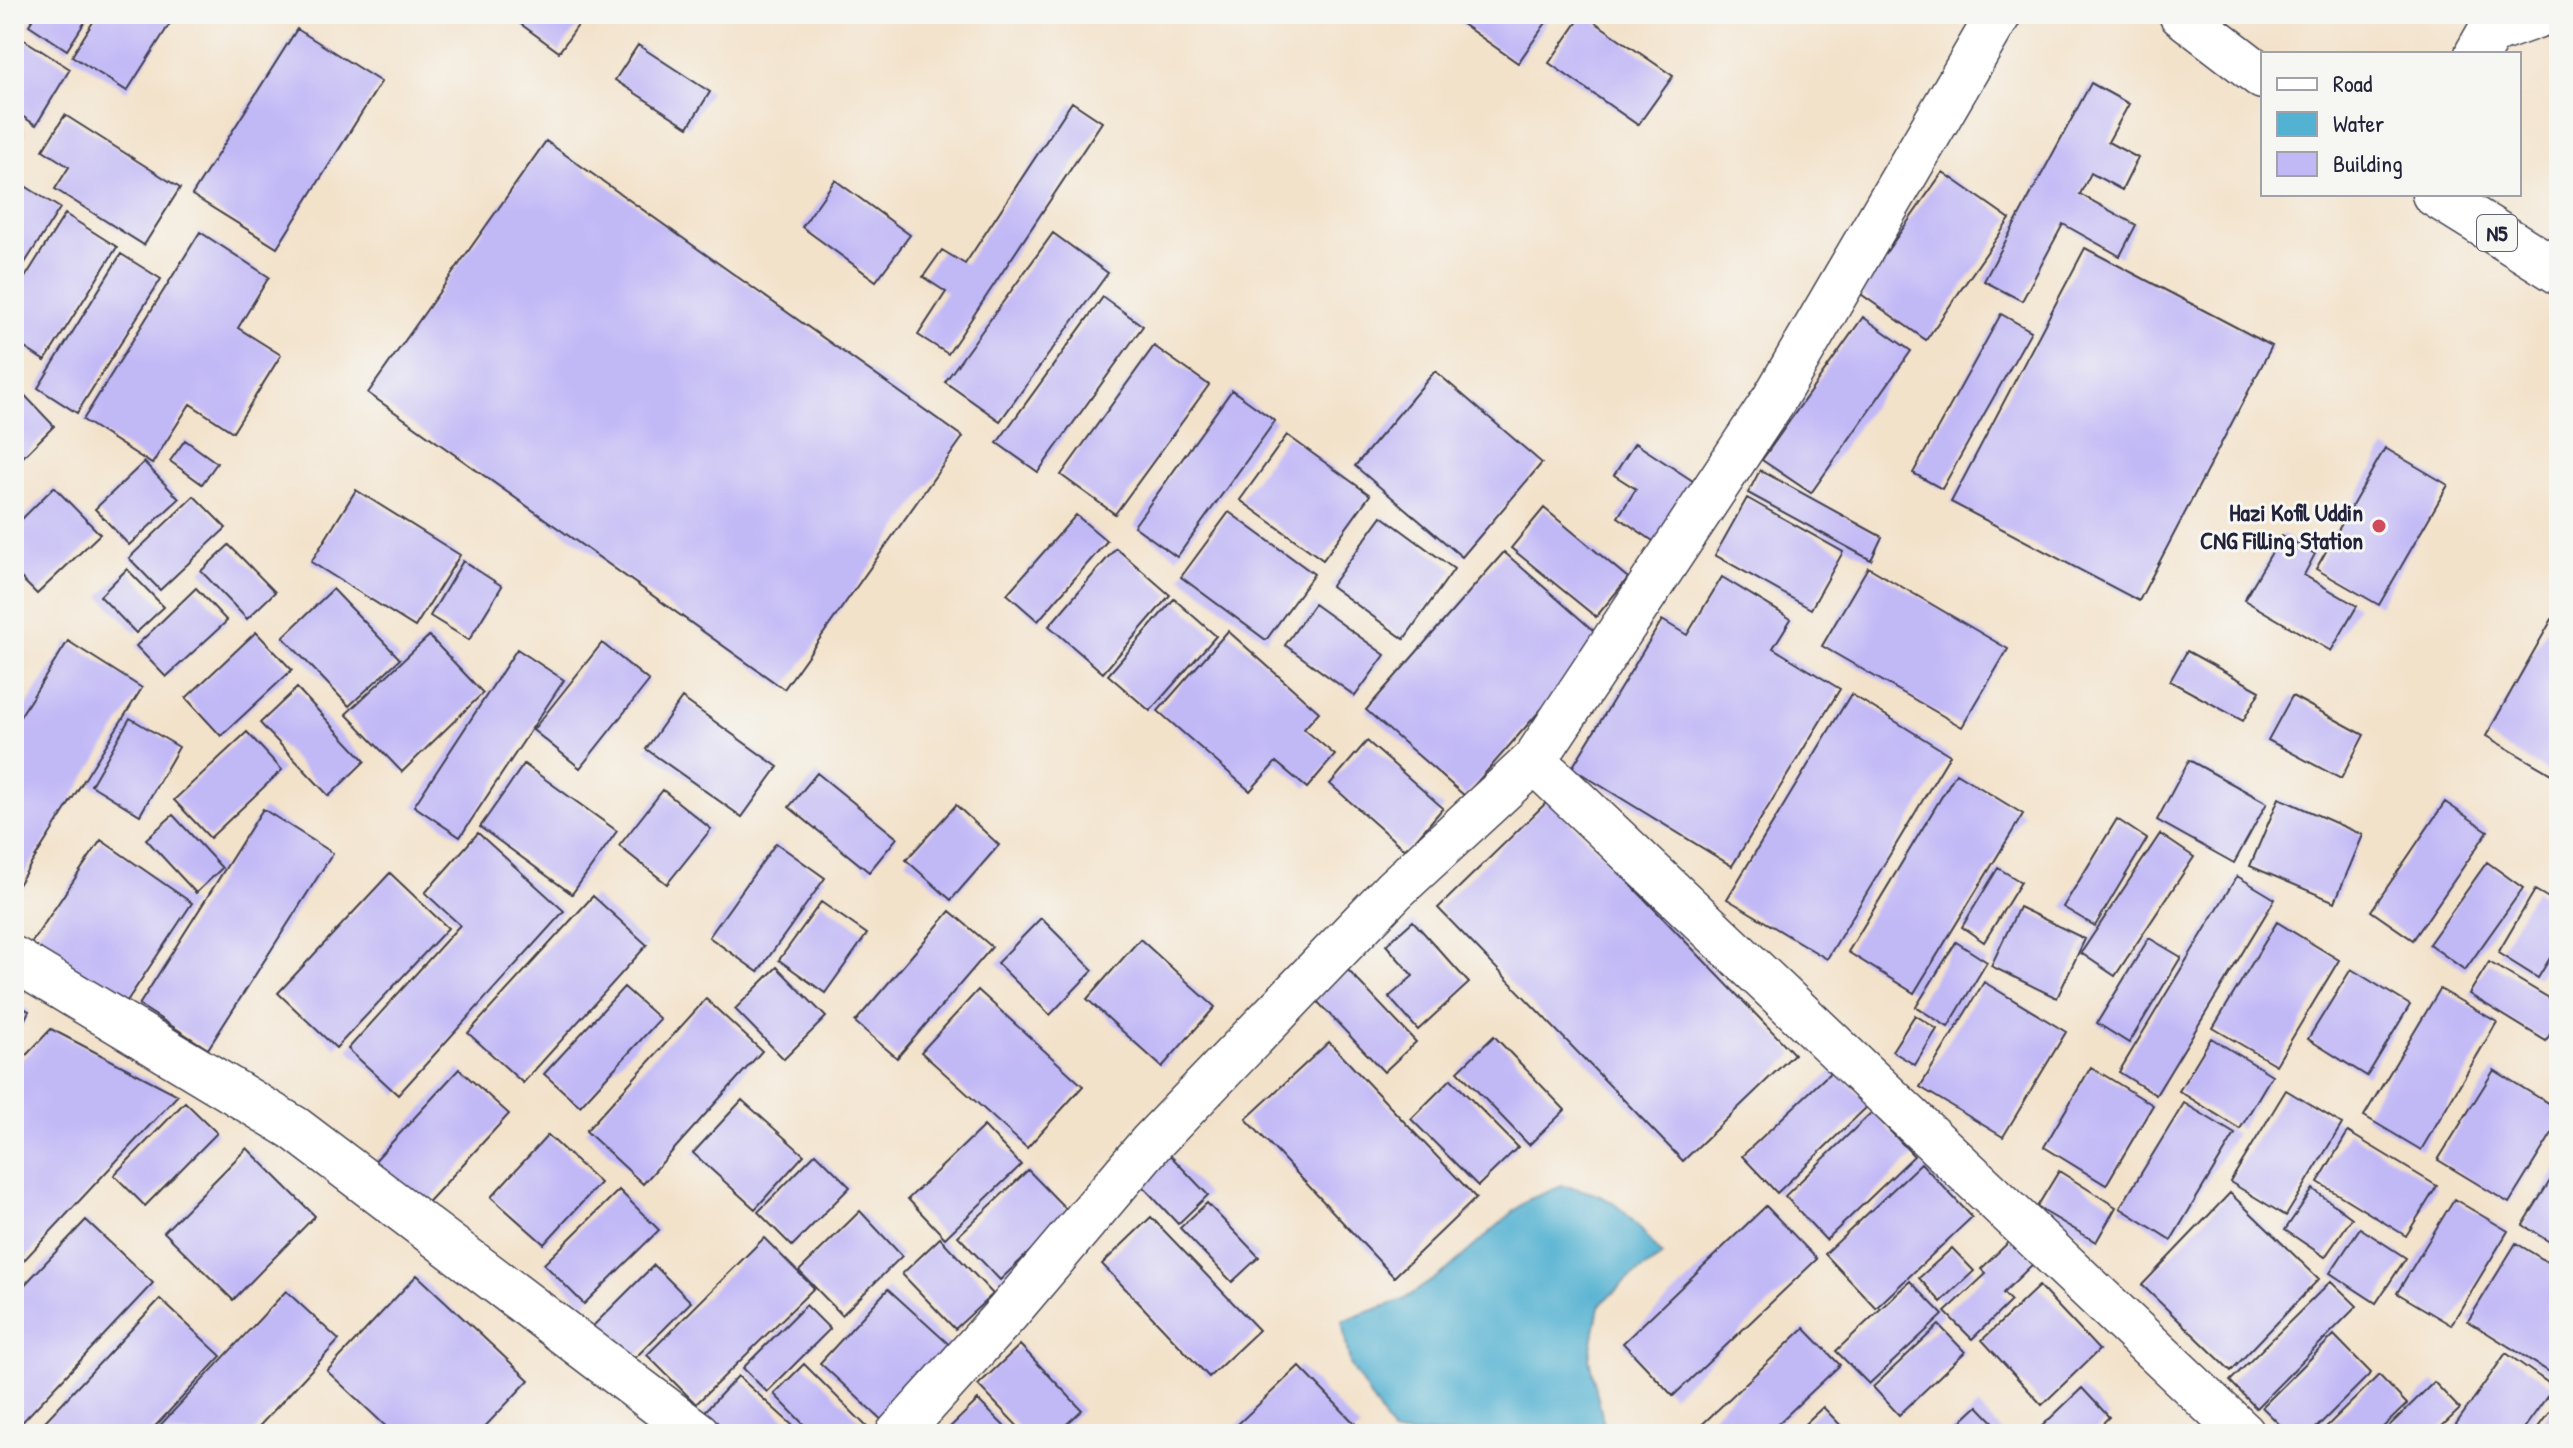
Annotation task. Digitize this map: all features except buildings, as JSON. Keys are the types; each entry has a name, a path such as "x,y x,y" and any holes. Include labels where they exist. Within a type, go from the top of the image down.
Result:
{"main road":[{"path":"898,1434 1008,1312 1151,1143 1394,890 1534,761 1773,401 1999,14"},
{"path":"2181,14 2261,75"},
{"path":"2478,52 2489,33 2542,14"},
{"name":"N5","path":"2446,198 2559,272"},
{"path":"1534,761 2243,1434"},
{"path":"14,959 294,1128 698,1434"}],"water":[{"path":"1562,1186 1610,1201 1630,1218 1663,1256 1628,1279 1599,1306 1589,1358 1606,1434 1393,1434 1350,1364 1342,1321 1403,1300 1447,1270 1527,1200"}],"place":[{"name":"Hazi Kofil Uddin CNG Filling Station","path":"2379,526"}]}
